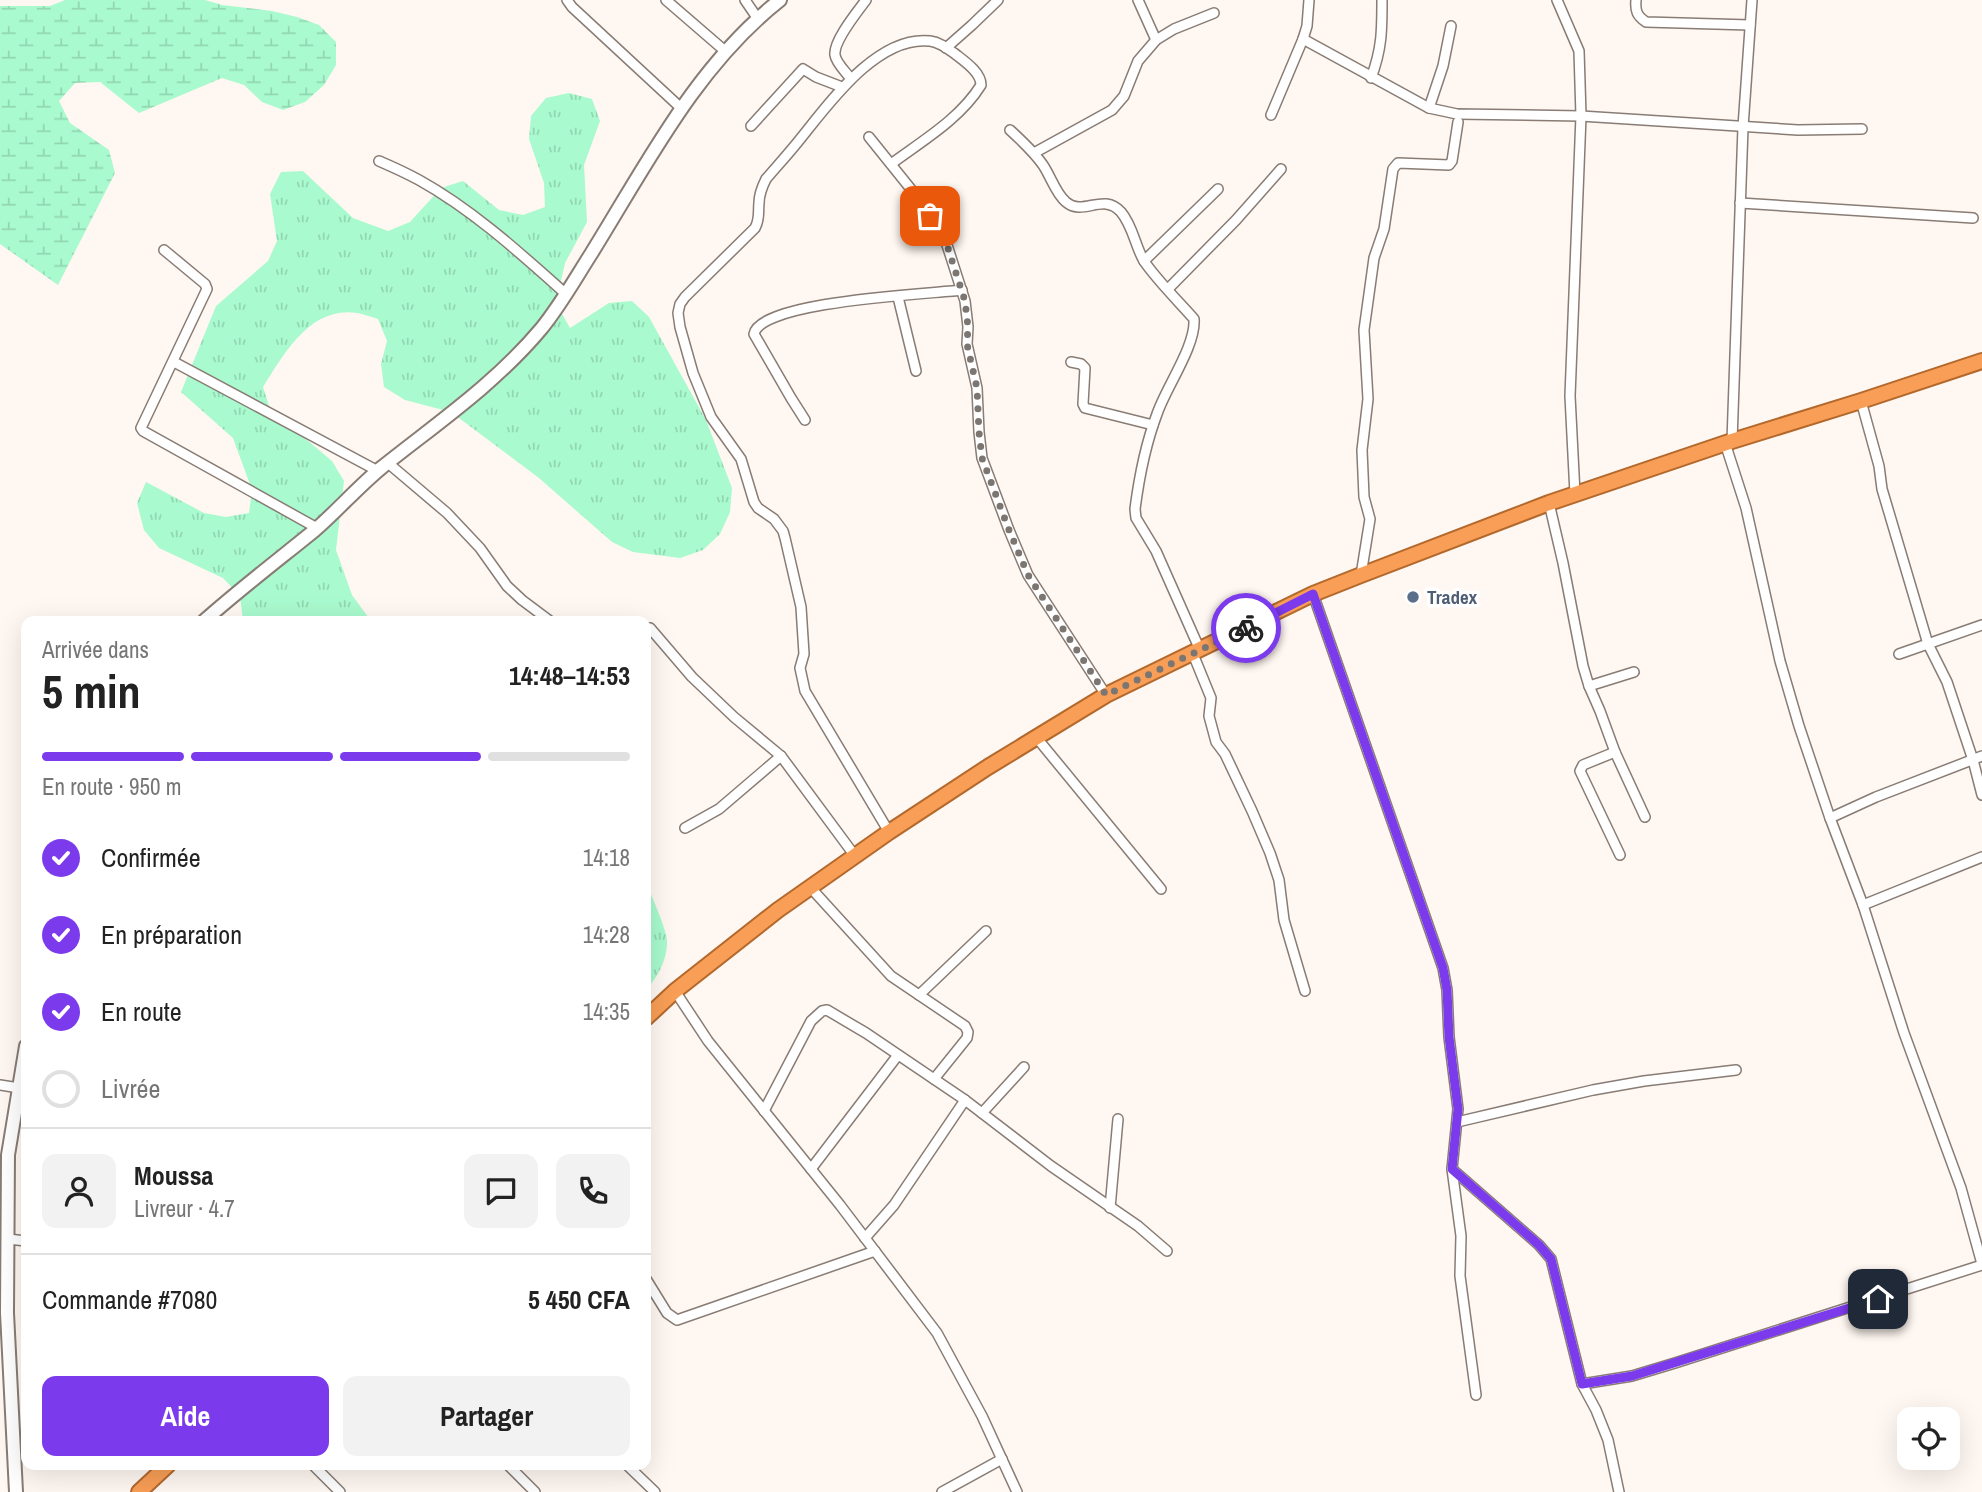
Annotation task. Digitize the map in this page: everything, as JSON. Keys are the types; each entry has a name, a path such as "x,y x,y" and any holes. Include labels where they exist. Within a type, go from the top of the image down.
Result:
{"highway":[{"path":"651,1013 810,887 889,832 1106,695 1313,594 1549,503 1982,361"},
{"path":"139,1492 163,1470"}],"main road":[{"path":"211,616 317,528 383,467 508,365 542,328 566,294 681,108 725,51 780,0"},
{"path":"16,1492 7,1313 8,1239 4,1154 21,1076"}],"street":[{"path":"567,0 681,108"},
{"path":"666,0 725,51"},
{"path":"745,0 758,19"},
{"path":"851,79 834,53 849,23 866,0"},
{"path":"946,48 997,0"},
{"path":"1138,0 1156,40"},
{"path":"1271,115 1303,39 1309,0"},
{"path":"1371,78 1380,55 1382,0"},
{"path":"1557,0 1579,51 1581,116 1570,396 1575,494"},
{"path":"1636,0 1638,16 1646,22 1750,25"},
{"path":"1582,1384 1632,1376 1982,1264 1961,1188 1904,1033 1863,905 1799,726 1780,661 1729,442 1743,127 1752,0"},
{"path":"1034,153 1112,110 1124,96 1138,61 1156,40 1174,29 1214,13"},
{"path":"1429,108 1443,66 1451,26"},
{"path":"1303,39 1429,108 1457,114 1581,116 1798,130 1862,129"},
{"path":"889,832 805,691 800,668 804,654 801,607 783,531 774,519 754,502 741,459 711,417 693,373 678,313 685,297 755,228 759,220 759,202 766,179 842,87 867,65 899,44 931,41 962,60 979,77 981,85 949,121 891,164"},
{"path":"751,126 803,69 842,87"},
{"path":"1361,575 1370,519 1364,497 1362,450 1368,400 1364,330 1374,258 1384,229 1393,169 1398,163 1450,165 1458,122"},
{"path":"1010,130 1034,153 1069,205 1081,207 1102,203 1114,206 1121,212 1144,261 1194,318 1195,327 1190,342 1157,411 1136,497 1136,518 1156,551 1196,652 1211,698 1209,716 1216,742 1225,754 1270,853 1279,880 1284,920 1305,991"},
{"path":"869,137 911,188 947,245 965,301 969,356 977,388 982,458 1028,575 1106,695"},
{"path":"379,161 420,181 455,203 511,244 566,294"},
{"path":"1168,289 1236,220 1281,169"},
{"path":"1144,261 1218,190"},
{"path":"1740,203 1973,218"},
{"path":"164,250 205,284 207,289 142,425 143,431 317,528"},
{"path":"805,420 754,334 760,323 776,315 816,305 962,290"},
{"path":"898,297 916,371"},
{"path":"174,362 383,467 447,513 480,548 507,586 543,616"},
{"path":"1071,362 1081,364 1085,368 1085,408 1153,425"},
{"path":"1861,401 1879,466 1882,489 1928,644 1947,682 1977,758 1982,795"},
{"path":"1549,503 1589,686 1645,817"},
{"path":"1313,594 1443,968 1458,1109 1452,1169 1461,1236 1460,1276 1476,1395"},
{"path":"1899,654 1982,625"},
{"path":"651,629 692,677 781,757 855,856"},
{"path":"1589,686 1634,672"},
{"path":"1036,737 1161,889"},
{"path":"1615,752 1583,765 1580,771 1620,855"},
{"path":"685,828 719,809 781,757"},
{"path":"1830,818 1977,758"},
{"path":"1863,905 1982,857"},
{"path":"810,887 891,976 965,1026 967,1038 934,1079"},
{"path":"919,995 986,931"},
{"path":"675,991 708,1041 937,1333 982,1416 1017,1492"},
{"path":"764,1111 811,1021 827,1010 964,1100 1051,1166 1158,1241 1167,1251"},
{"path":"811,1169 898,1055"},
{"path":"982,1113 1024,1067"},
{"path":"1457,1122 1593,1090 1736,1070"},
{"path":"0,1085 19,1088"},
{"path":"865,1238 894,1205 964,1100"},
{"path":"1110,1208 1118,1119"},
{"path":"1452,1169 1539,1245 1551,1259 1582,1384 1608,1440 1619,1492"},
{"path":"8,1239 21,1240"},
{"path":"651,1287 667,1313 677,1320 875,1251"},
{"path":"942,1492 1002,1459"},
{"path":"318,1470 340,1492"},
{"path":"513,1470 535,1492"},
{"path":"632,1470 655,1492"}],"green space":[{"path":"65,0 205,0 222,5 272,11 319,25 336,42 336,65 324,85 305,102 283,110 262,102 244,85 222,78 139,113 100,82 75,83 59,101 70,123 109,150 115,173 58,285 0,244 0,6 50,6"},
{"path":"569,93 592,99 600,121 584,165 587,222 565,263 556,303 570,328 609,303 632,301 649,317 706,420 732,488 730,512 720,534 703,550 680,558 633,552 612,542 539,478 451,412 405,400 384,387 381,364 387,341 378,319 357,313 340,313 325,317 300,335 263,387 270,409 332,461 344,481 336,550 352,595 367,616 242,616 240,596 223,578 159,548 144,530 137,503 146,482 204,513 226,517 249,513 252,490 233,438 181,392 216,306 268,261 277,241 270,194 281,172 303,171 353,218 388,231 410,222 441,188 463,181 499,210 523,215 545,207 544,183 529,139 531,116 546,98"},
{"path":"651,895 667,940 666,954 651,983"}],"way so far":[{"path":"930,216 947,245 965,301 967,344 977,388 982,458 1028,575 1106,695 1246,628"}],"place":[{"name":"Tradex","path":"1413,597"}],"route":[{"path":"1246,628 1313,594 1415,886 1430,937 1443,968 1458,1109 1452,1169 1539,1245 1551,1259 1582,1384 1632,1376 1878,1299"}]}
